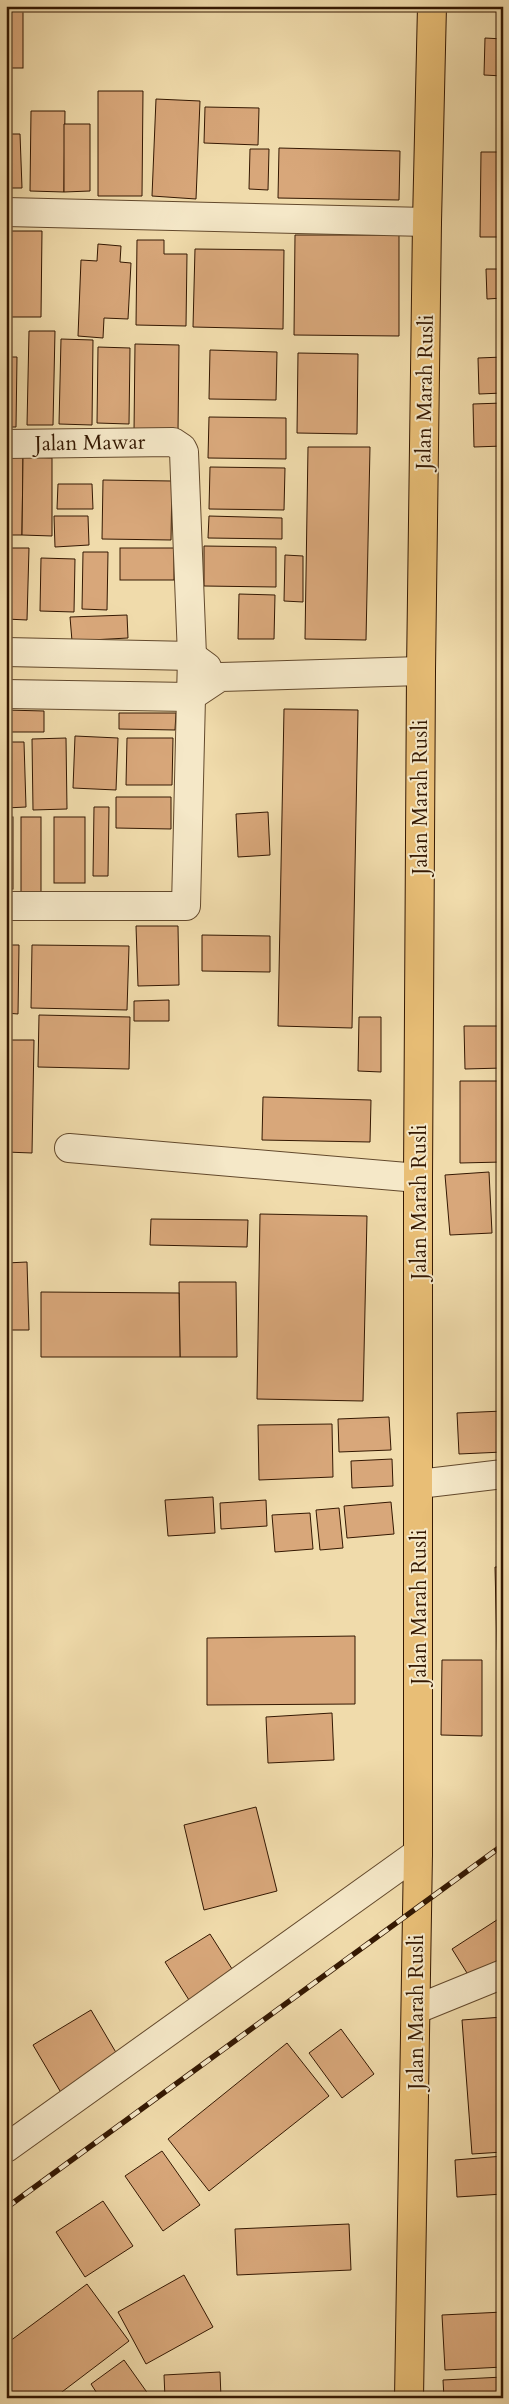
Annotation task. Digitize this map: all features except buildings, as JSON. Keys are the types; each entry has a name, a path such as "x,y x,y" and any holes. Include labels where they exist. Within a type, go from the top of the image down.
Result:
{"main road":[{"name":"Jalan Marah Rusli","path":"409,2398 417,2009 421,671 432,6"}],"street":[{"path":"6,212 427,222"},
{"name":"Jalan Mawar","path":"6,444 173,442 182,448 184,452 192,656"},
{"path":"6,652 192,656 220,677"},
{"path":"6,906 186,906 192,656"},
{"path":"6,694 190,697 220,677 421,671"},
{"path":"69,1148 418,1178"},
{"path":"419,1484 503,1474"},
{"path":"6,2148 418,1853"},
{"path":"417,2009 503,1974"}],"railway":[{"path":"6,2208 503,1845"}]}
